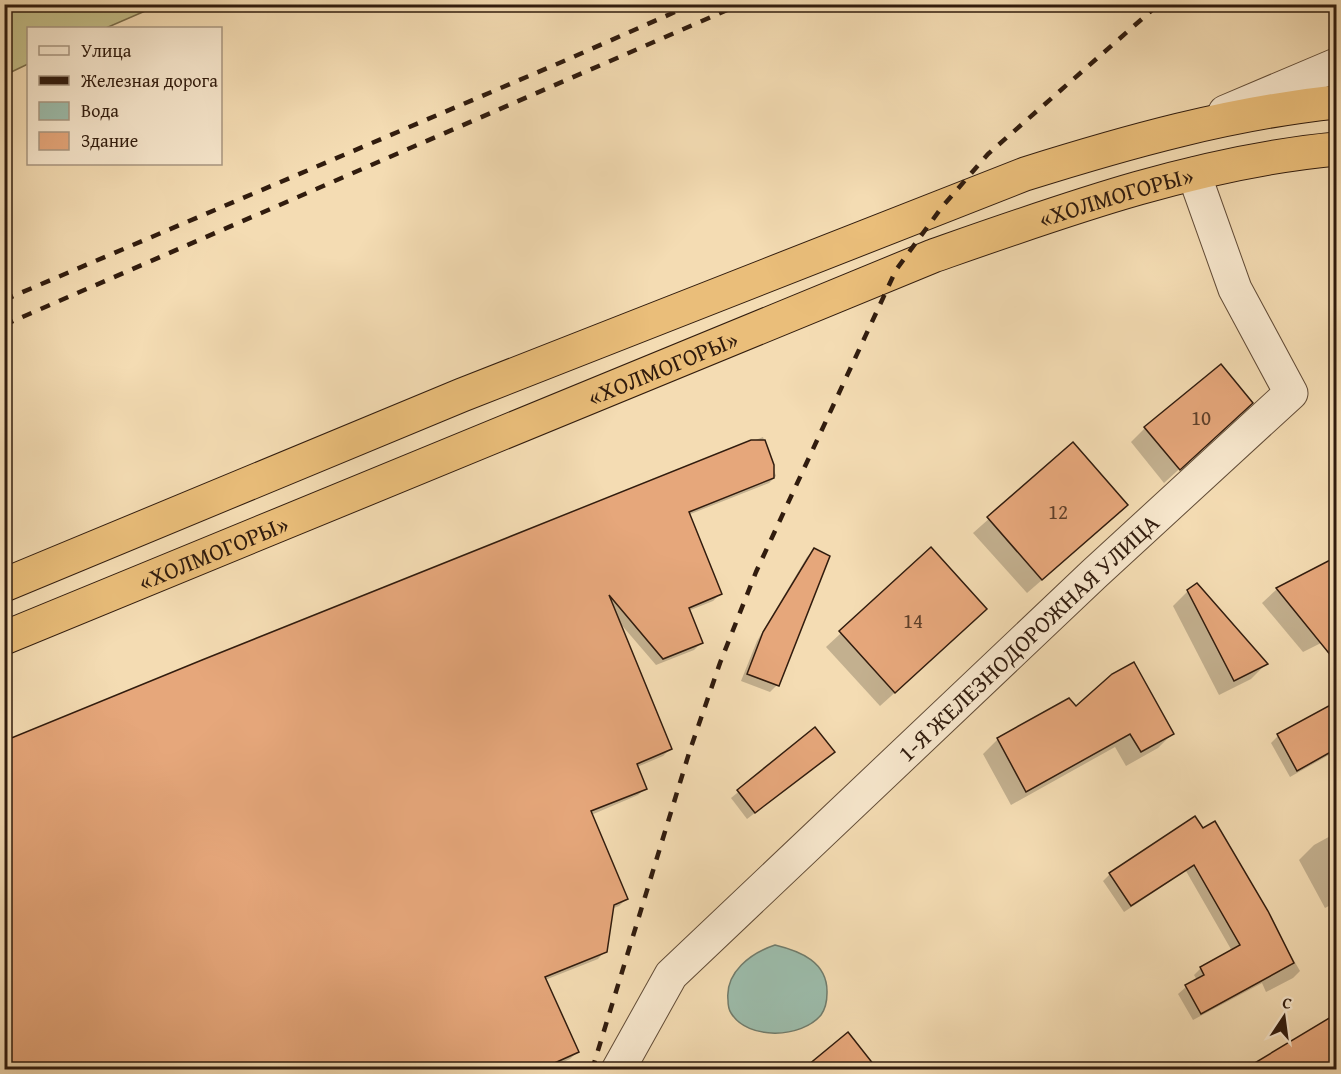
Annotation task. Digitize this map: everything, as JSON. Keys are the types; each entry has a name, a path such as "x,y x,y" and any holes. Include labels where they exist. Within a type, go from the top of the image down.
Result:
{"highway":[{"name":"«ХОЛМОГОРЫ»","path":"4,585 462,395 1025,174 1112,147 1187,128 1293,106 1336,102"},
{"name":"«ХОЛМОГОРЫ»","path":"4,638 896,270 1066,210 1194,174 1242,163 1336,149"}],"street":[{"path":"1187,128 1336,65"},
{"name":"1-Я ЖЕЛЕЗНОДОРОЖНАЯ УЛИЦА","path":"618,1070 671,975 1094,574 1291,393 1235,289 1194,174"}],"shaded area":[{"path":"5,4 159,5 108,27 27,27 27,64 5,75"}],"water":[{"path":"775,945 811,960 823,973 826,982 826,1002 821,1015 812,1023 789,1032 762,1032 750,1028 739,1022 730,1012 729,1007 728,990 735,972 757,953"}],"building":[{"path":"1221,364 1253,403 1180,470 1144,427"},
{"path":"751,440 765,440 774,465 774,478 689,512 722,594 689,608 703,643 663,659 609,595 672,749 637,764 647,789 591,811 628,899 614,905 607,952 545,977 579,1052 539,1070 4,1070 4,741"},
{"path":"1073,442 1128,505 1042,580 987,517"},
{"path":"931,547 987,609 895,693 839,631"},
{"path":"814,548 830,556 779,686 747,674 763,632"},
{"path":"1336,557 1336,662 1276,588"},
{"path":"1197,583 1268,664 1234,681 1187,590"},
{"path":"1134,662 1174,734 1141,752 1130,734 1026,792 997,738 1069,698 1076,706 1112,674"},
{"path":"1336,702 1336,749 1297,771 1277,734"},
{"path":"815,727 835,752 755,813 737,790"},
{"path":"1195,816 1203,828 1215,821 1268,911 1294,963 1201,1014 1185,985 1204,975 1200,967 1240,945 1194,865 1131,906 1109,873"},
{"path":"1336,1014 1336,1070 1243,1070"},
{"path":"848,1032 878,1070 802,1070"}],"railway":[{"path":"4,300 693,4"},
{"path":"4,325 741,4"},
{"path":"592,1070 690,750 720,663 756,572 896,270 942,207 988,154 1159,4"}]}
